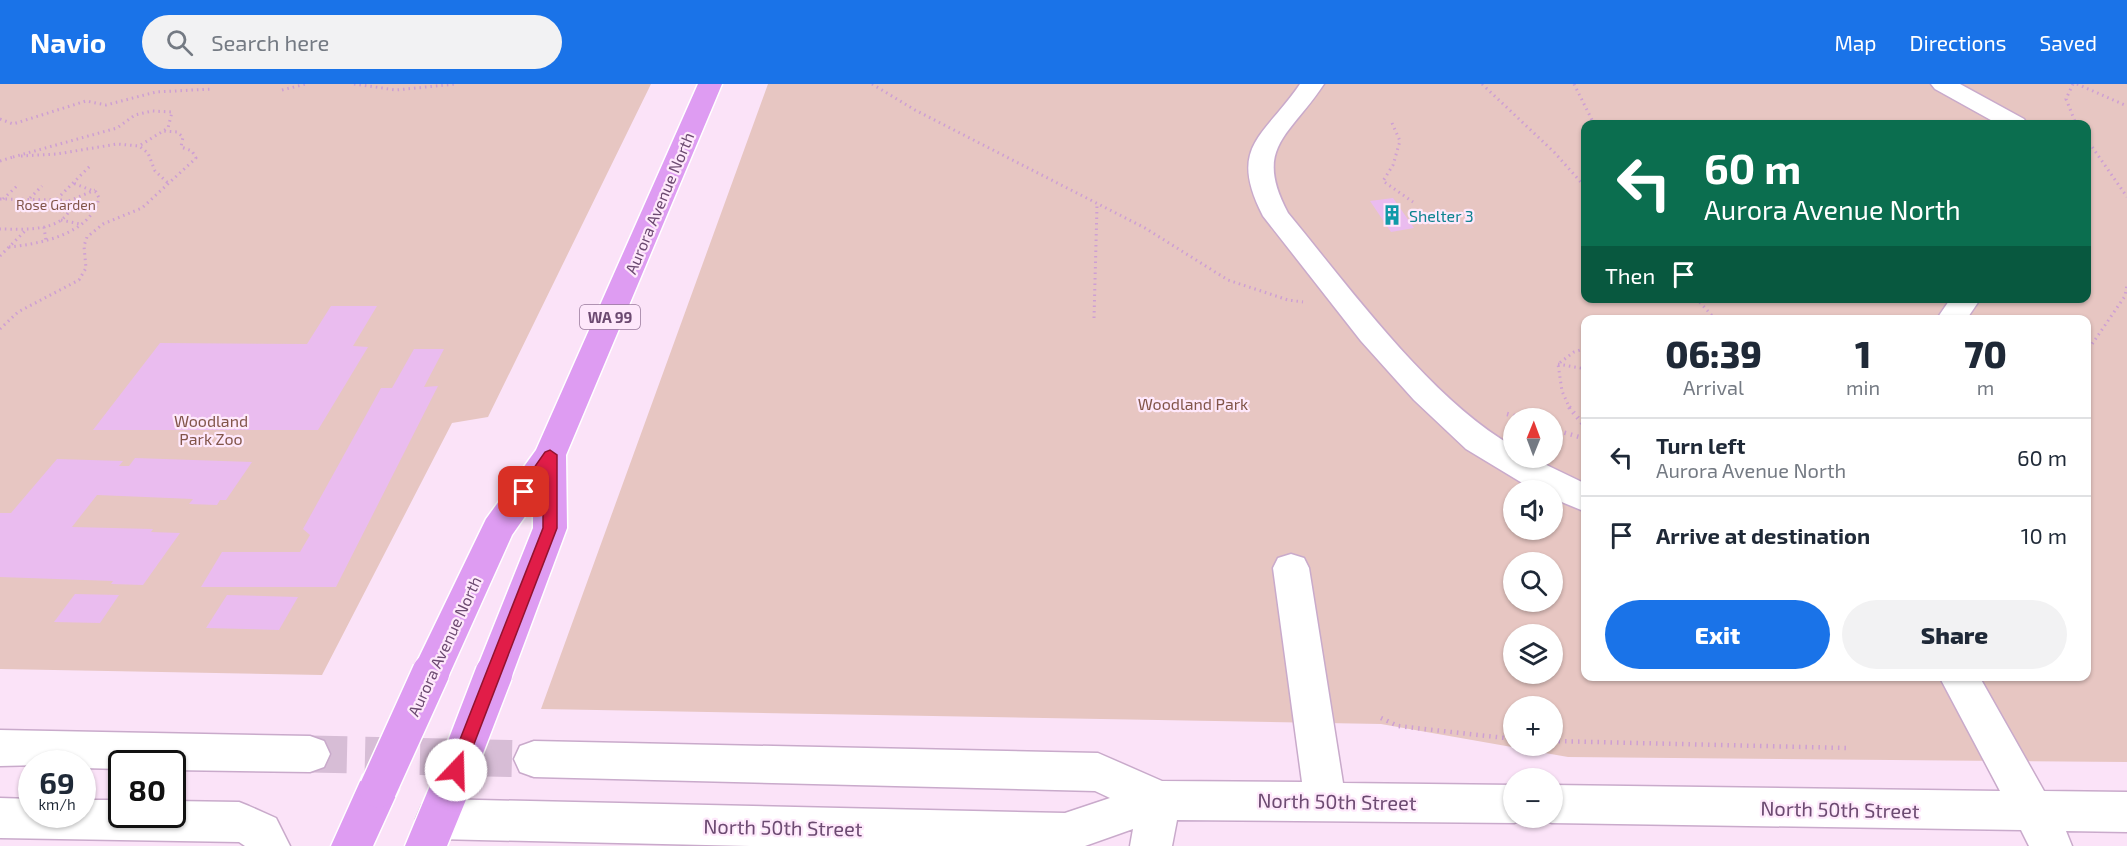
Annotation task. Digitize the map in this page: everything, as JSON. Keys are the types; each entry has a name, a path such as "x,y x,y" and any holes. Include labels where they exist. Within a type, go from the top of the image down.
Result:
{"highway":[{"name":"Aurora Avenue North","path":"352,846 498,529 550,455 710,84"},
{"name":"Aurora Avenue North","path":"437,818 550,528 550,455"}],"street":[{"path":"1312,84 1278,125 1258,165 1266,199 1276,216 1349,309 1425,392 1478,441 1546,481 1581,497"},
{"path":"1943,84 2008,120"},
{"path":"1954,315 1963,303"},
{"path":"1291,568 1325,801"},
{"path":"1961,681 1986,722 2051,846"},
{"path":"0,748 310,754"},
{"name":"North 50th Street","path":"534,759 1098,772 1160,800"},
{"path":"1151,846 1160,800"},
{"name":"North 50th Street","path":"437,818 1065,832 1160,800 1503,804"},
{"name":"North 50th Street","path":"1563,804 2127,812"},
{"path":"0,818 239,822 256,828 265,836 269,846"}],"path":[{"path":"282,90 306,84"},
{"path":"354,84 396,90 456,84"},
{"path":"872,84 915,110 1098,206 1145,228 1228,280 1288,300 1349,309"},
{"path":"1482,84 1555,153 1581,182"},
{"path":"1574,84 1592,120"},
{"path":"2072,120 2066,99 2075,84 2127,106"},
{"path":"0,119 13,124 86,101 106,105 156,92 212,89"},
{"path":"0,161 117,128 135,115 152,111 172,112 168,128 139,146"},
{"path":"1392,123 1400,141 1393,165 1383,181 1413,202"},
{"path":"0,329 18,312 79,280 86,268 84,246 87,237 103,224 142,208 196,158 192,151 181,147 183,137 177,132 164,131"},
{"path":"13,157 57,154 117,144 139,146 148,153 155,171 170,184"},
{"path":"2091,145 2127,197"},
{"path":"57,199 91,165"},
{"path":"9,247 46,241 81,224 99,204 100,196 96,190 87,185 72,183"},
{"path":"2,199 17,186"},
{"path":"29,199 42,186"},
{"path":"2,199 69,201 96,190"},
{"path":"69,201 72,210"},
{"path":"0,229 44,227 60,220 72,210 99,204"},
{"path":"1094,318 1098,206"},
{"path":"60,220 81,224"},
{"path":"44,227 46,241"},
{"path":"0,256 27,229"},
{"path":"2091,346 2125,296 2127,285"},
{"path":"1701,303 1711,315"},
{"path":"1558,364 1581,351"},
{"path":"1558,364 1581,368"},
{"path":"1558,364 1558,385 1571,414 1581,423"},
{"path":"1563,432 1581,438"},
{"path":"1381,718 1398,726 1503,739"},
{"path":"1563,741 1847,748"}],"green space":[{"name":"Woodland Park Zoo","path":"0,84 651,84 488,417 452,423 322,675 0,669"},
{"name":"Woodland Park","path":"768,84 2127,84 2127,762 1568,757 1562,756 1563,696 1503,696 1503,746 1381,724 541,709"}],"building":[{"name":"Shelter 3","path":"1393,198 1414,228 1391,232 1370,201"},
{"path":"331,306 377,306 353,346 368,347 318,430 93,430 160,343 307,344"},
{"path":"414,349 444,349 424,387 438,386 336,587 201,587 222,552 300,552 310,535 303,529 381,388 392,388"},
{"path":"135,458 252,462 226,500 220,500 217,505 189,504 193,499 97,495 72,527 153,529 151,532 180,533 143,585 111,584 113,581 0,577 0,513 11,513 57,459 123,461 119,466 129,466"},
{"path":"75,594 119,595 100,623 54,622"},
{"path":"227,595 298,597 279,630 206,628"}],"tunnel":[{"path":"310,754 534,759"}],"place":[{"name":"Shelter 3","path":"1392,215"}],"route":[{"path":"456,770 550,528 550,455 524,492"}],"park label":[{"name":"Rose Garden","path":"56,204"}]}
